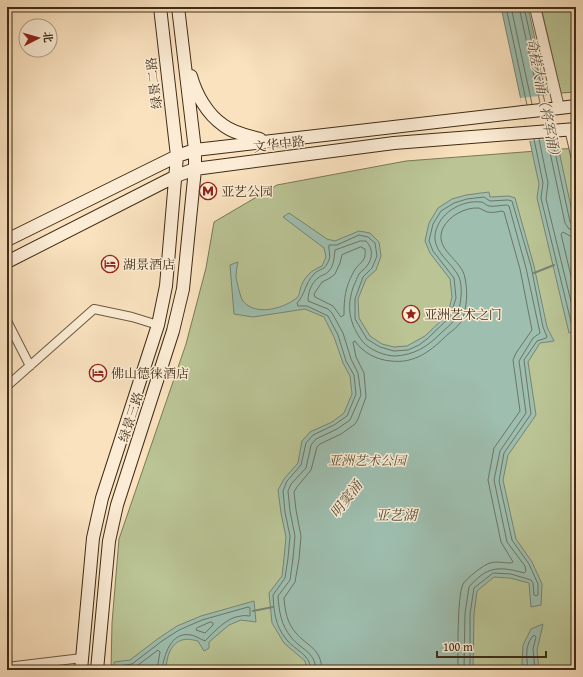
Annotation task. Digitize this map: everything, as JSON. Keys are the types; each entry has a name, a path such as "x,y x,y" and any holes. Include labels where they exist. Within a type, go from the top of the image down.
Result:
{"main road":[{"name":"绿景二路","path":"160,7 177,156"},
{"path":"178,7 195,150"},
{"path":"183,52 193,83 205,107 223,125 244,135 269,141"},
{"name":"文华中路","path":"7,240 177,156 195,150 576,106"},
{"name":"文华中路","path":"7,262 176,176 195,169 394,143 573,129"},
{"name":"绿景三路","path":"97,670 109,542 117,505 173,331 182,289 195,169 195,150"},
{"name":"绿景三路","path":"82,664 93,538 102,498 158,325 166,286 177,156"}],"street":[{"path":"535,7 555,108"},
{"path":"573,129 576,158"},
{"path":"7,386 94,309 132,317 158,325"},
{"path":"7,320 30,366"},
{"path":"7,667 82,664"}],"green space":[{"path":"541,7 576,7 576,92 561,93"},
{"name":"亚洲艺术公园","path":"576,148 576,670 111,670 112,623 119,539 186,344 206,268 214,222 277,185 406,161"}],"water":[{"name":"奇槎大涌（将军涌）","path":"501,7 528,7 576,230 576,331 569,333 537,198 539,184"},
{"name":"亚艺湖","path":"489,192 490,197 509,196 515,198 534,266 547,327 554,341 540,343 528,362 536,415 508,455 503,480 516,539 532,562 542,584 541,605 531,607 529,583 510,578 494,577 477,591 474,614 473,670 307,670 305,661 284,643 272,623 269,593 282,576 286,537 278,490 284,479 298,463 302,441 310,432 332,422 344,413 352,394 350,376 324,317 305,309 253,317 234,314 230,265 238,262 236,277 243,301 248,306 261,310 268,310 282,306 297,298 305,278 311,272 322,266 326,257 324,248 283,217 289,213 327,239 335,241 359,231 370,233 379,242 381,256 376,270 366,279 358,299 359,318 370,336 382,344 394,347 407,346 425,336 448,314 452,297 450,279 430,253 425,241 429,223 438,208 452,199 466,195"},
{"path":"254,601 256,622 241,620 229,625 209,642 209,648 204,651 198,641 186,639 179,641 170,651 165,670 114,670 114,662 130,660 177,626 201,616"},
{"path":"543,624 537,650 539,670 525,670 522,663 523,645 531,629"}],"pier":[{"path":"548,95 557,138 529,141 520,98"}],"waterway":[{"name":"明窦涌","path":"534,273 554,265"},
{"name":"明窦涌","path":"253,611 273,607"}],"place":[{"name":"亚艺公园","path":"208,191"},
{"name":"湖景酒店","path":"110,264"},
{"name":"亚洲艺术之门","path":"411,314"},
{"name":"佛山德徕酒店","path":"98,373"}]}
